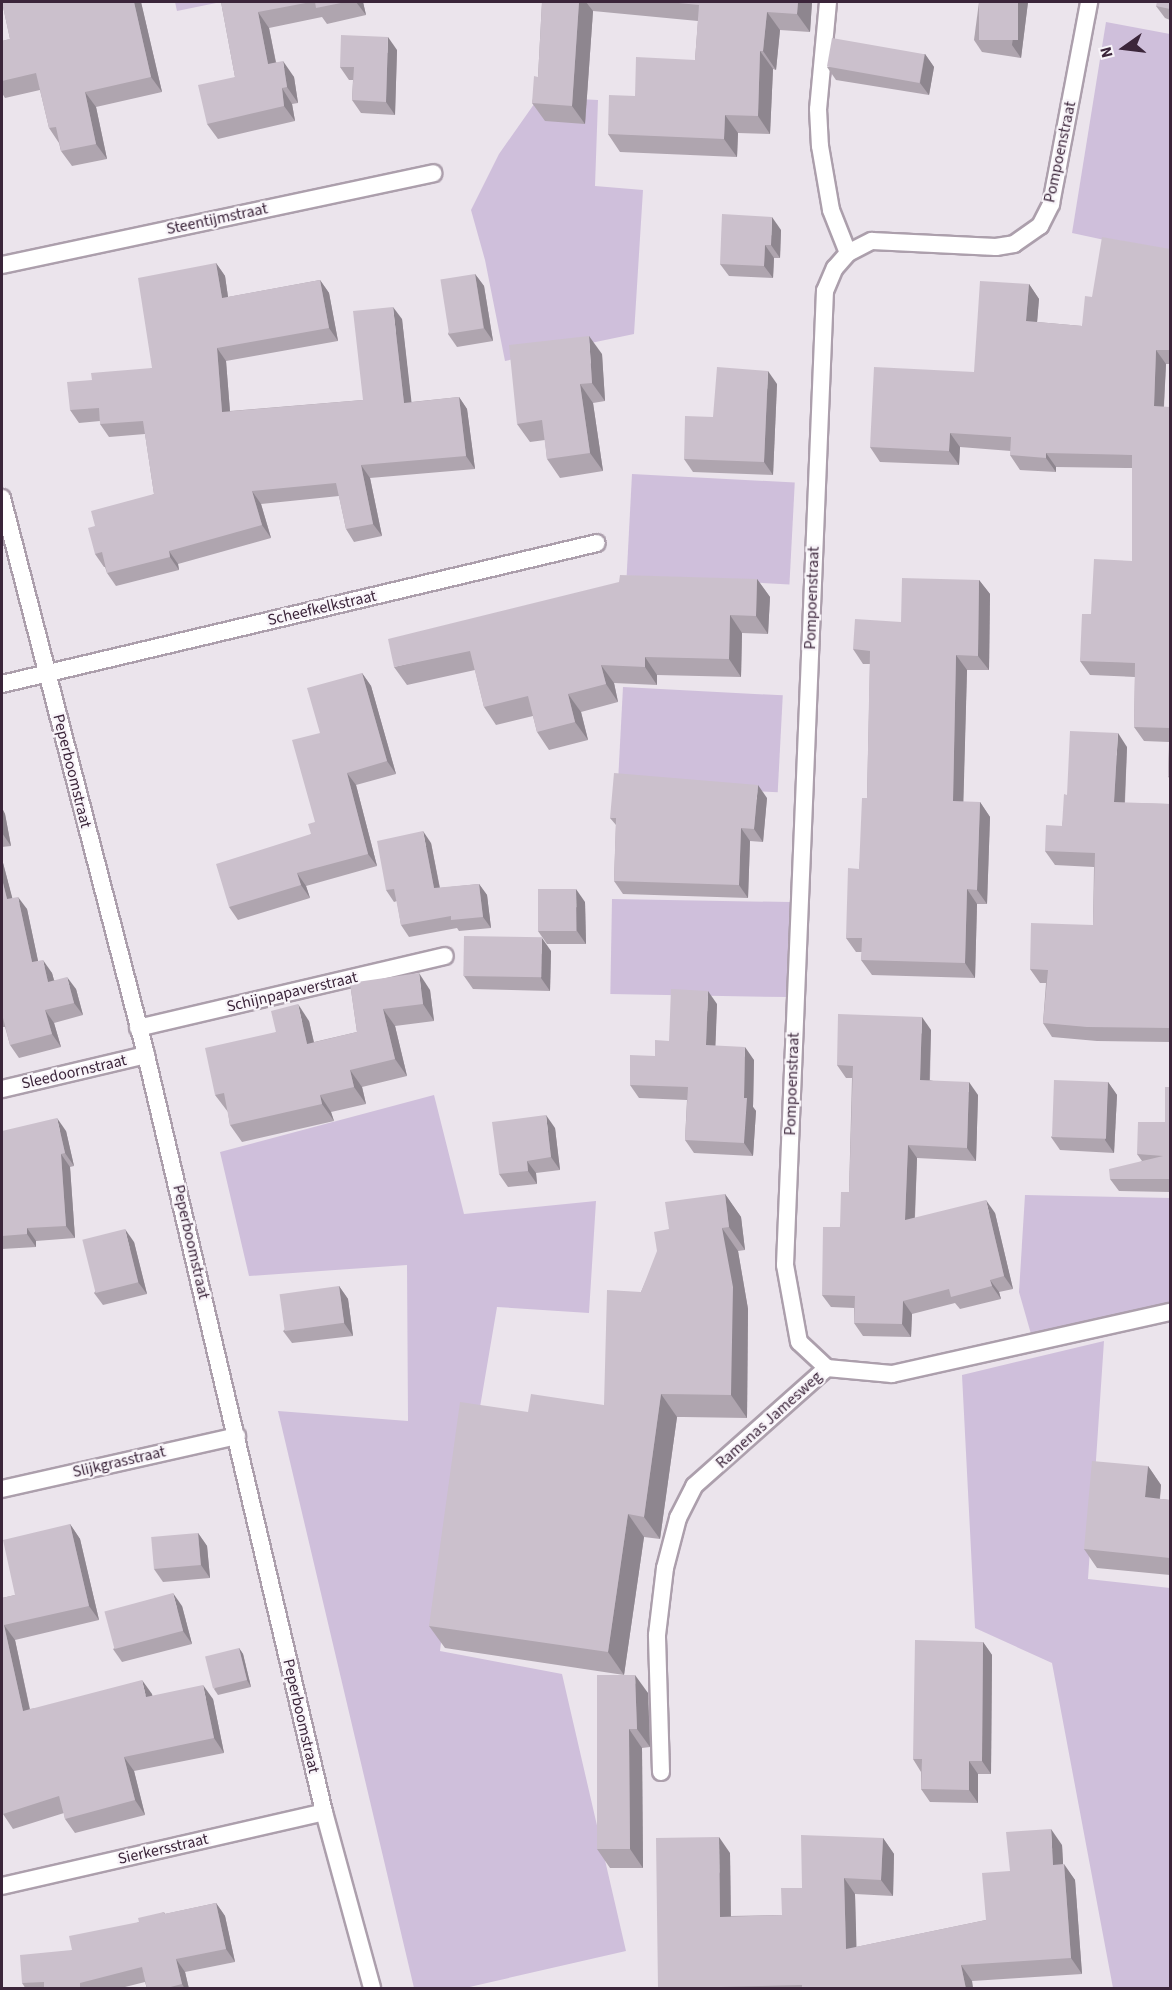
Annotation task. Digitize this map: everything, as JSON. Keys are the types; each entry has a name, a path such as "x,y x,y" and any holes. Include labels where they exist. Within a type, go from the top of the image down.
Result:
{"street":[{"path":"828,2 818,109 820,146 831,210 848,253"},
{"name":"Pompoenstraat","path":"827,1368 799,1342 785,1265 825,291 835,268 848,253 872,242 996,247 1026,238 1040,226 1051,204 1089,2"},
{"name":"Steentijmstraat","path":"2,265 433,173"},
{"name":"Peperboomstraat","path":"2,498 146,1055 324,1812 372,1989"},
{"name":"Scheefkelkstraat","path":"2,684 597,543"},
{"name":"Schijnpapaverstraat","path":"138,1028 445,956"},
{"name":"Sleedoornstraat","path":"2,1089 146,1055"},
{"name":"Ramenas Jamesweg","path":"661,1772 657,1635 665,1568 678,1518 694,1486 827,1368 892,1374 1170,1312"},
{"name":"Slijkgrasstraat","path":"2,1489 237,1436"},
{"name":"Sierkersstraat","path":"2,1886 324,1812"}],"shaded area":[{"path":"175,2 221,2 177,11"},
{"path":"1106,22 1170,34 1170,254 1072,233"},
{"path":"539,97 598,100 595,186 643,190 634,334 505,361 485,260 471,210 499,154"},
{"path":"632,474 795,483 789,584 627,576"},
{"path":"623,687 783,695 778,792 618,784"},
{"path":"612,899 790,902 788,997 610,994"},
{"path":"434,1095 464,1214 596,1201 589,1313 497,1307 479,1413 468,1426 440,1651 562,1674 626,1951 465,1988 414,1988 278,1411 408,1421 407,1265 249,1276 220,1152"},
{"path":"1025,1195 1170,1198 1170,1302 1031,1334 1019,1292"},
{"path":"1104,1341 1088,1579 1170,1588 1170,1988 1113,1988 1052,1663 975,1628 962,1375"}],"building":[{"path":"2,2 134,2 151,77 85,92 96,144 61,151 56,127 49,128 36,73 2,81 2,41 10,39"},
{"path":"221,2 311,2 258,12 268,64 283,61 287,87 282,88 284,106 207,124 198,85 235,77"},
{"path":"315,2 346,2 316,8"},
{"path":"542,2 579,2 572,106 532,103 534,76 538,77"},
{"path":"668,2 798,2 797,14 767,12 763,51 760,51 758,116 725,115 724,139 608,134 609,95 635,96 636,57 695,60 699,5"},
{"path":"979,2 1018,2 1018,40 979,40"},
{"path":"1157,2 1170,2 1170,9 1156,6"},
{"path":"341,35 388,37 386,102 352,100 354,67 340,67"},
{"path":"832,38 925,54 920,83 827,67"},
{"path":"722,214 772,217 771,245 765,245 764,266 720,264"},
{"path":"1102,237 1170,249 1170,350 1156,350 1154,406 1170,407 1170,728 1134,727 1135,663 1080,661 1082,614 1091,614 1094,559 1132,561 1132,455 1046,453 1046,458 1010,455 1011,437 950,433 949,451 870,447 874,367 974,372 980,281 1029,284 1026,321 1082,326 1085,296 1092,297"},
{"path":"216,263 222,298 320,280 329,328 217,348 222,412 363,400 353,311 393,307 404,403 459,397 466,456 361,465 373,524 346,529 336,483 252,491 262,525 169,551 170,557 107,573 102,552 95,554 88,528 95,526 91,511 154,494 143,421 100,424 99,408 70,410 67,382 92,380 91,373 152,368 138,278"},
{"path":"475,274 484,328 449,334 440,279"},
{"path":"589,336 592,383 580,384 590,453 547,459 542,420 517,424 509,345"},
{"path":"717,367 768,371 764,462 684,459 685,416 713,417"},
{"path":"620,575 757,579 756,616 730,615 729,659 645,657 645,667 601,665 606,684 568,694 575,722 537,732 528,696 484,707 470,651 394,667 388,639 619,582"},
{"path":"902,578 979,580 978,656 956,655 953,801 980,802 977,890 967,889 965,963 861,960 862,938 846,938 848,868 859,869 862,798 867,798 870,651 853,649 855,619 901,622"},
{"path":"362,673 387,761 347,773 368,854 297,873 301,885 229,907 216,864 311,834 308,824 315,822 292,740 320,733 307,688"},
{"path":"1170,728 1170,776 1168,776"},
{"path":"1070,731 1118,733 1114,802 1170,804 1170,1028 1087,1027 1043,1023 1048,970 1030,969 1031,923 1093,925 1095,853 1045,851 1046,825 1062,826 1064,794 1067,795"},
{"path":"614,773 758,785 754,829 741,828 739,885 614,881 616,818 610,818"},
{"path":"423,831 434,888 479,884 483,917 451,920 451,916 401,925 394,889 386,890 377,841"},
{"path":"2,879 7,899 18,897 32,962 43,960 48,982 67,977 74,1003 45,1010 52,1034 10,1045 2,1014"},
{"path":"538,889 576,889 576,931 538,931"},
{"path":"464,936 542,937 541,977 463,976"},
{"path":"419,973 423,1004 383,1009 395,1059 350,1070 354,1087 320,1095 322,1104 230,1125 224,1093 215,1095 205,1048 276,1032 271,1011 298,1004 307,1044 357,1032 350,983"},
{"path":"671,989 708,991 706,1045 745,1047 744,1098 747,1098 744,1143 685,1140 688,1087 630,1085 630,1055 655,1056 655,1040 669,1041"},
{"path":"838,1014 922,1017 920,1080 969,1082 967,1148 908,1145 905,1220 986,1200 1004,1276 990,1280 992,1286 951,1297 949,1289 903,1301 902,1324 854,1323 855,1296 822,1295 823,1227 840,1227 841,1192 849,1192 853,1066 837,1065"},
{"path":"1054,1080 1108,1082 1106,1139 1052,1137"},
{"path":"1165,1087 1170,1087 1170,1179 1110,1179 1109,1169 1163,1156 1137,1154 1138,1122 1165,1122"},
{"path":"546,1115 551,1157 527,1161 528,1171 499,1174 492,1122"},
{"path":"57,1118 65,1153 61,1154 66,1226 27,1228 27,1234 2,1236 2,1131"},
{"path":"725,1194 729,1227 722,1228 733,1287 731,1395 661,1394 644,1517 628,1514 608,1652 429,1626 460,1402 528,1412 531,1394 604,1405 607,1290 641,1292 657,1251 654,1232 669,1229 665,1202"},
{"path":"125,1229 138,1282 96,1293 82,1240"},
{"path":"339,1286 344,1323 285,1331 280,1294"},
{"path":"1092,1461 1148,1466 1145,1497 1170,1500 1170,1558 1084,1549"},
{"path":"70,1524 89,1606 4,1625 23,1711 142,1680 146,1697 203,1685 214,1738 124,1757 135,1800 65,1819 59,1796 3,1814 2,1598 15,1595 3,1540"},
{"path":"198,1533 201,1565 154,1569 151,1537"},
{"path":"173,1593 183,1631 115,1649 104,1611"},
{"path":"915,1640 983,1642 982,1761 969,1761 969,1790 921,1789 922,1759 913,1759"},
{"path":"239,1648 247,1680 213,1688 205,1656"},
{"path":"597,1675 635,1675 637,1729 629,1729 630,1849 597,1849"},
{"path":"1051,1829 1053,1865 1064,1864 1071,1958 961,1965 966,1989 802,1989 802,1985 658,1989 656,1838 719,1837 720,1917 782,1915 781,1888 802,1888 801,1835 883,1838 881,1880 844,1878 846,1949 986,1920 982,1873 1010,1871 1006,1832"},
{"path":"216,1903 226,1949 176,1959 182,1984 163,1989 147,1989 142,1967 80,1983 80,1989 44,1989 44,1982 22,1983 20,1955 72,1950 69,1936 139,1922 138,1918 164,1912 164,1914"}]}
